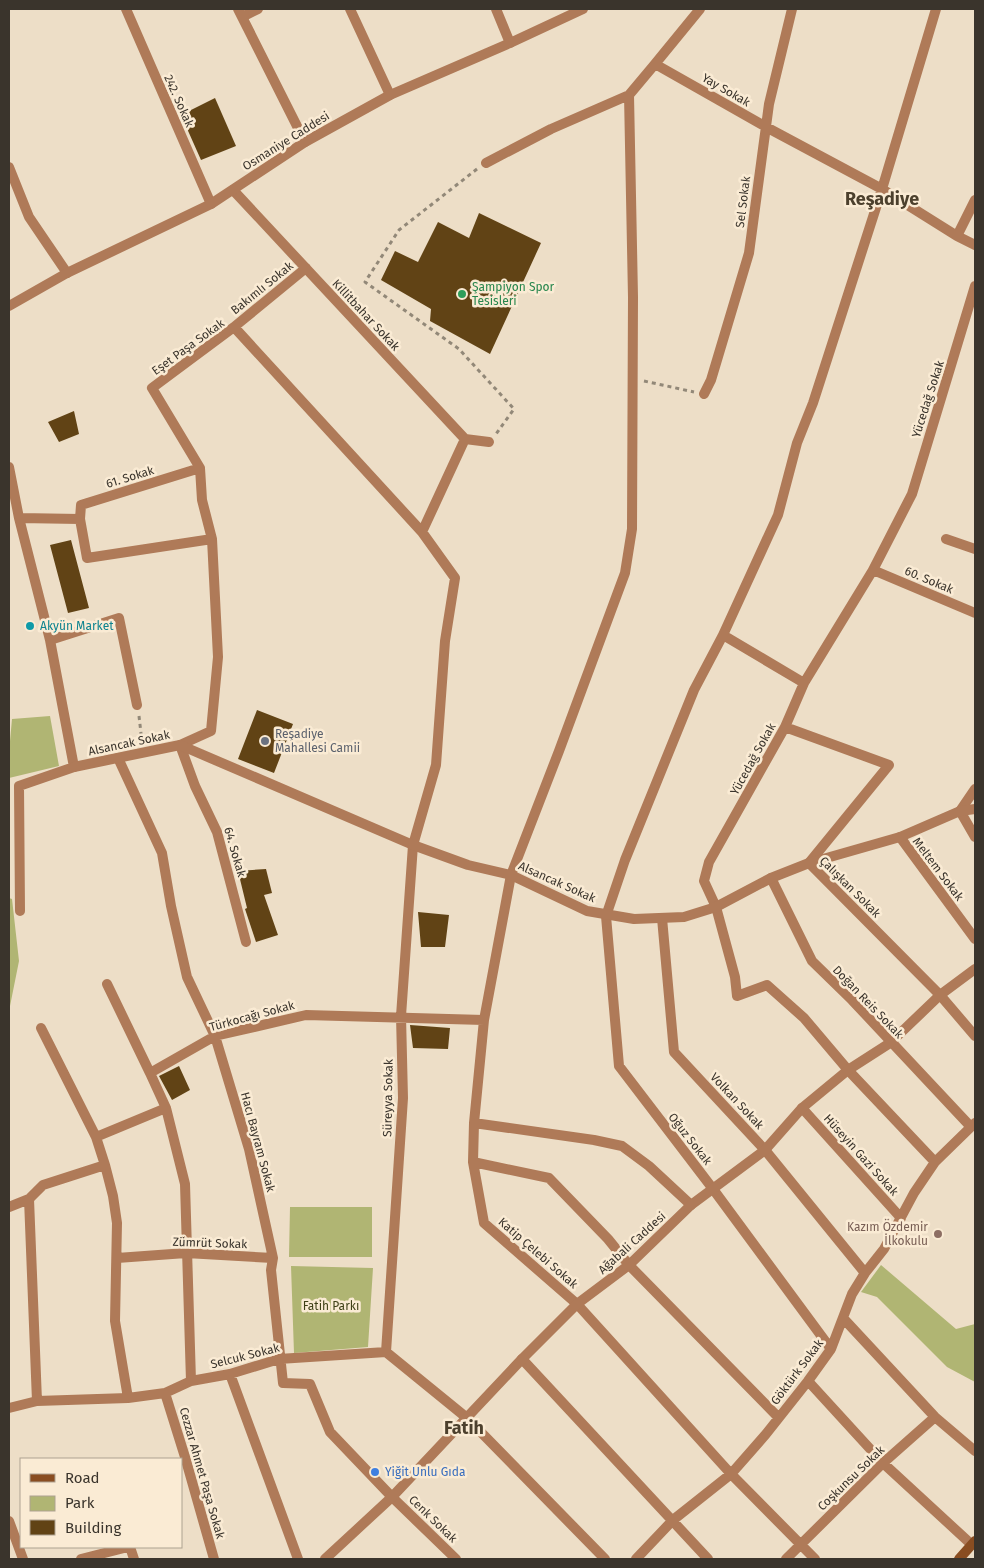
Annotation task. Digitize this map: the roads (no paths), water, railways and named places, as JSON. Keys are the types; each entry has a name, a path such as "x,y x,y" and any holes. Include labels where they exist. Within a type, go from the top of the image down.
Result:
{"main road":[{"path":"959,1559 973,1542"}],"street":[{"name":"242. Sokak","path":"126,9 211,204"},
{"path":"258,9 240,13 305,142"},
{"path":"350,9 390,95"},
{"path":"496,9 510,43"},
{"name":"Osmaniye Caddesi","path":"9,306 67,273 211,204 305,142 390,95 583,9"},
{"path":"486,163 551,129 629,95 700,9"},
{"name":"Sel Sokak","path":"704,394 711,380 749,254 769,104 792,9"},
{"path":"606,916 625,860 694,690 723,635 778,515 797,443 813,402 882,189 936,9"},
{"name":"Yay Sokak","path":"655,64 766,127 882,189 957,236 975,245"},
{"name":"Katip Çelebi Sokak","path":"629,95 633,297 632,529 626,573 511,875 484,1020 474,1123 473,1162 484,1223 577,1304 731,1474 815,1559"},
{"path":"9,167 29,218 67,273"},
{"name":"Killitbahar Sokak","path":"233,190 465,439"},
{"path":"957,236 975,200"},
{"name":"Bakımlı Sokak","path":"234,327 306,268"},
{"name":"Yücedağ Sokak","path":"935,1162 848,1070 804,1018 767,985 737,996 735,977 716,907 704,881 710,862 785,727 804,683 873,570 912,494 975,286"},
{"name":"Eşet Paşa Sokak","path":"180,745 211,731 218,657 212,539 202,500 200,468 152,388 234,327 422,532 454,578 445,641 436,765 413,845"},
{"path":"422,532 465,439 489,442"},
{"path":"9,467 19,518 50,640 74,767"},
{"name":"61. Sokak","path":"80,519 81,505 200,468"},
{"path":"19,518 80,519 87,558 212,539"},
{"path":"946,539 975,549"},
{"name":"60. Sokak","path":"873,570 975,613"},
{"path":"50,640 119,618 137,705"},
{"path":"723,635 804,683"},
{"name":"Çalışkan Sokak","path":"785,727 889,765 809,863 940,995 975,1036"},
{"name":"Alsancak Sokak","path":"20,911 19,786 74,767 180,745 413,845 468,864 511,875 587,912 634,919 684,917 716,907 771,878 809,863 900,838 960,811 975,809"},
{"name":"64. Sokak","path":"180,745 195,786 217,832 246,942"},
{"name":"Hacı Bayram Sokak","path":"118,758 162,853 170,906 187,977 216,1036 249,1150 273,1258 271,1270 283,1383 310,1384 330,1432 392,1497"},
{"path":"975,789 960,811 975,837"},
{"name":"Meltem Sokak","path":"900,838 975,939"},
{"name":"Süreyya Sokak","path":"386,1352 402,1098 401,1016 413,845"},
{"name":"Doğan Reis Sokak","path":"771,878 812,961 852,1000 890,1043 973,1125"},
{"name":"Oğuz Sokak","path":"606,916 619,1066 831,1349"},
{"name":"Volkan Sokak","path":"662,918 674,1052 765,1150 865,1273"},
{"name":"Ağabali Caddesi","path":"325,1559 392,1497 522,1358 577,1304 629,1265 691,1205 765,1150 802,1108 848,1070 890,1043 940,995 975,969"},
{"path":"107,984 166,1108 185,1184 191,1381"},
{"name":"Türkocağı Sokak","path":"150,1073 216,1036 306,1015 401,1016 484,1020"},
{"path":"40,1028 96,1137 113,1196 117,1223 115,1322 128,1398"},
{"path":"96,1137 166,1108"},
{"name":"Hüseyin Gazi Sokak","path":"802,1108 901,1218"},
{"path":"474,1123 594,1140 622,1146 649,1166 691,1205"},
{"name":"Göktürk Sokak","path":"636,1559 673,1520 731,1474 808,1381 831,1349 852,1294 865,1273 884,1250 914,1193 935,1162 973,1125"},
{"path":"473,1162 549,1178 629,1265 778,1417"},
{"path":"9,1207 28,1199 43,1185 105,1165"},
{"path":"28,1199 37,1401"},
{"name":"Zümrüt Sokak","path":"117,1258 186,1253 273,1258"},
{"path":"843,1318 935,1417 975,1452"},
{"path":"386,1352 467,1418 605,1559"},
{"name":"Selcuk Sokak","path":"9,1408 37,1401 128,1398 165,1393 191,1381 230,1374 280,1359 386,1352"},
{"path":"522,1358 708,1559"},
{"path":"230,1374 298,1559"},
{"path":"808,1381 883,1463 973,1542"},
{"name":"Cezzar Ahmet Paşa Sokak","path":"165,1393 182,1458 214,1559"},
{"name":"Coşkunsu Sokak","path":"786,1559 883,1463 935,1417"},
{"name":"Cenk Sokak","path":"392,1497 456,1559"},
{"path":"9,1521 19,1558"},
{"path":"82,1559 125,1548"}],"place":[{"name":"Şampiyon Spor Tesisleri","path":"462,294"},
{"name":"Akyün Market","path":"30,626"},
{"name":"Reşadiye Mahallesi Camii","path":"265,741"},
{"name":"Kazım Özdemir İlkokulu","path":"938,1234"},
{"name":"Yiğit Unlu Gıda","path":"375,1472"}],"district":[{"name":"Reşadiye","path":"882,199"},
{"name":"Fatih","path":"464,1428"}],"park label":[{"name":"Fatih Parkı","path":"331,1306"}]}
